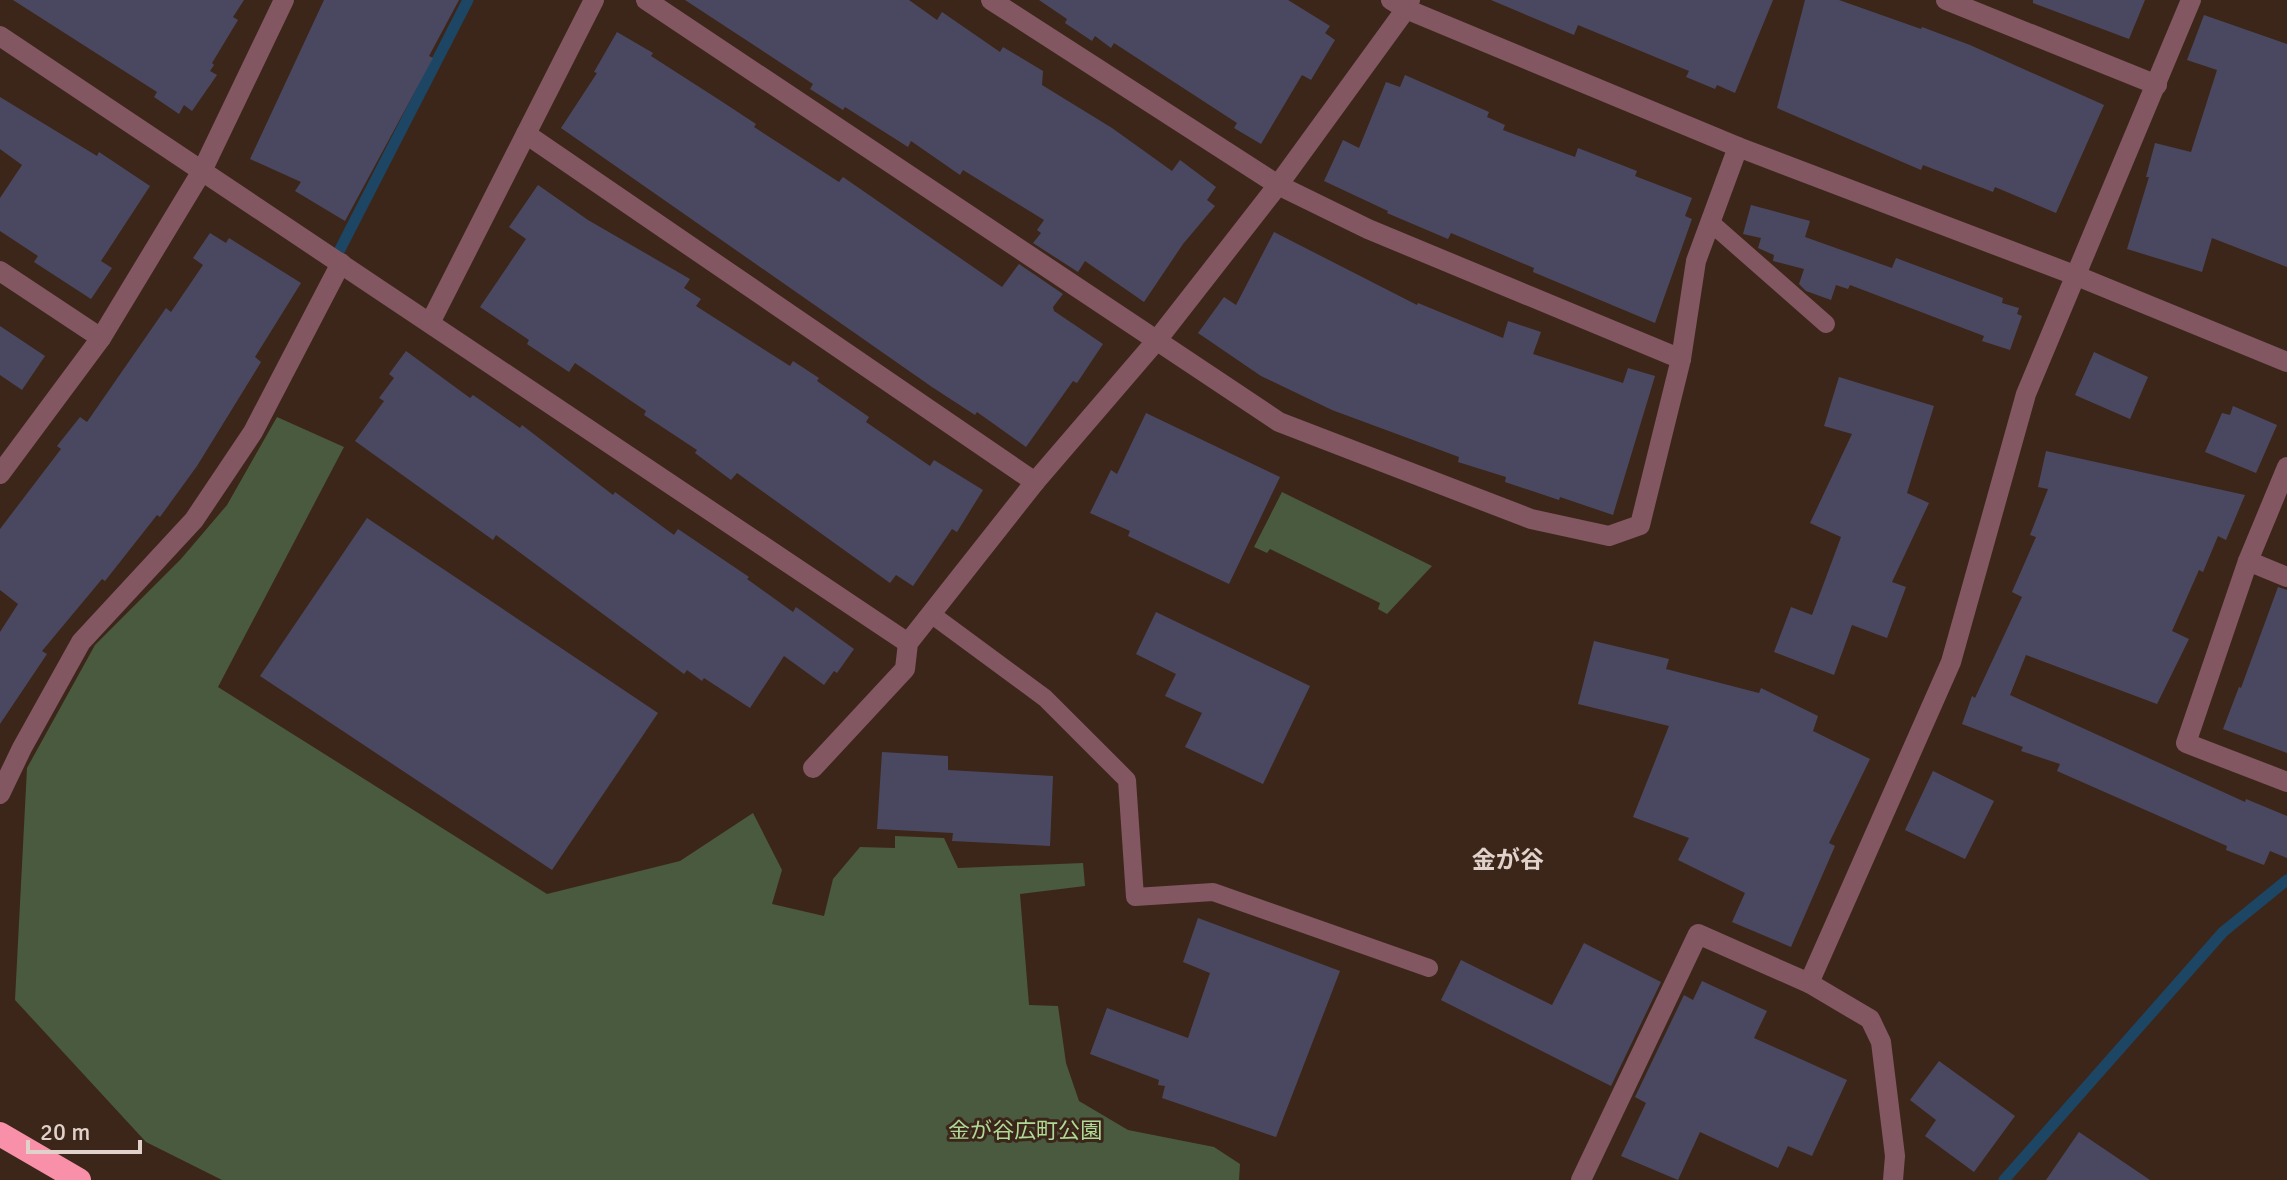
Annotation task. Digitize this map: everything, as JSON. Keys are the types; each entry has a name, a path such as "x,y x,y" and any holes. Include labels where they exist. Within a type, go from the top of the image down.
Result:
{"highway":[{"path":"0,1134 79,1180"},
{"path":"0,1142 54,1180"}],"street":[{"path":"0,474 101,338 202,171 284,0"},
{"path":"430,323 594,0"},
{"path":"646,0 1279,422 1531,519 1609,536 1640,525 1681,359 1696,261 1738,147"},
{"path":"991,0 1278,185 1368,229 1681,359"},
{"path":"1946,0 2157,85"},
{"path":"1809,983 1951,662 2026,394 2191,0"},
{"path":"813,768 905,669 908,643 1035,482 1157,340 1278,185 1402,3 1738,147 2077,276 2287,362"},
{"path":"0,36 908,643"},
{"path":"526,134 1035,482"},
{"path":"0,794 81,642 194,520 253,432 341,263"},
{"path":"0,271 101,338"},
{"path":"2287,467 2248,561 2186,743 2287,782"},
{"path":"2248,561 2287,577"},
{"path":"1581,1180 1698,934 1809,983 1870,1019 1881,1042 1895,1156 1893,1180"}],"lane":[{"path":"1710,222 1826,324"},
{"path":"931,614 1045,698 1127,780 1135,897 1213,892 1429,968"}],"green space":[{"name":"金が谷広町公園","path":"277,417 344,447 218,687 547,894 680,861 753,813 782,870 772,904 824,916 833,879 860,847 895,848 895,836 944,838 958,868 1083,863 1085,886 1020,894 1029,1005 1058,1006 1066,1063 1079,1101 1128,1130 1214,1147 1240,1164 1239,1180 222,1180 146,1142 15,1000 27,768 95,645 181,559 227,505"},
{"path":"1282,492 1432,566 1387,614 1378,609 1380,603 1270,549 1267,553 1254,547"}],"building":[{"path":"13,0 244,0 233,17 238,20 212,63 214,65 210,71 217,75 192,111 184,105 179,114 154,97 157,92"},
{"path":"324,0 459,0 429,56 433,58 345,221 295,191 301,182 250,159"},
{"path":"685,0 909,0 937,20 942,12 1000,52 1003,47 1043,71 1042,85 1112,128 1172,171 1180,160 1216,187 1207,200 1215,206 1183,244 1144,302 1085,261 1078,272 1033,243 1041,233 1037,230 1044,220 963,170 960,175 911,141 908,147 845,107 843,110 810,89 813,84"},
{"path":"1039,0 1288,0 1330,26 1325,33 1335,40 1311,80 1302,75 1261,144 1234,128 1237,123 1114,43 1111,48 1095,36 1092,41"},
{"path":"1491,0 1773,0 1735,93 1717,85 1715,89 1686,77 1689,71 1578,25 1574,35"},
{"path":"1805,0 1839,0 1922,27 2104,105 2056,213 1995,187 1993,192 1923,165 1921,170 1777,108"},
{"path":"2033,0 2145,0 2129,39 2033,3"},
{"path":"2204,15 2287,44 2287,267 2212,238 2202,272 2127,249 2149,177 2146,177 2155,143 2191,152 2217,70 2187,60"},
{"path":"617,32 653,53 651,56 839,182 843,177 1002,287 1019,264 1063,294 1053,307 1054,311 1103,344 1077,383 1073,381 1026,447 977,412 975,415 932,387 561,128 597,73 594,72"},
{"path":"1405,75 1489,112 1487,117 1505,125 1503,130 1575,157 1578,148 1637,171 1635,176 1692,198 1685,216 1692,219 1655,323 1533,272 1534,268 1451,233 1448,239 1387,213 1324,181 1343,140 1359,148 1386,82 1400,87"},
{"path":"0,97 97,156 99,152 150,186 101,261 112,268 91,299 34,262 38,256 0,231 0,198 22,165 0,149"},
{"path":"538,185 588,220 690,279 684,288 701,299 696,306 790,366 793,361 819,378 817,381 869,417 866,422 930,466 934,460 983,490 957,532 952,529 913,586 896,575 890,583 737,473 731,480 695,453 697,450 644,415 646,411 575,363 569,372 480,307 526,239 509,227"},
{"path":"1751,205 1810,221 1805,237 1892,268 1896,258 2003,298 2002,303 2019,308 2017,314 2022,316 2010,350 1982,341 1984,336 1850,285 1848,289 1836,285 1831,300 1806,291 1799,284 1804,269 1773,261 1774,255 1758,248 1761,238 1743,234"},
{"path":"1274,232 1417,305 1503,338 1508,321 1541,332 1533,354 1623,383 1628,368 1655,376 1613,515 1505,482 1506,477 1458,462 1459,457 1332,410 1261,376 1198,333 1224,297 1236,305"},
{"path":"210,233 226,243 229,238 301,283 255,357 261,362 197,466 160,517 157,515 105,581 102,579 42,651 47,654 0,724 0,632 18,604 0,590 0,529 61,449 57,446 80,417 87,422 166,308 171,312 203,265 193,258"},
{"path":"0,326 45,356 22,390 0,375"},
{"path":"406,351 470,398 473,395 520,428 522,425 613,495 615,492 674,535 678,529 749,577 747,579 793,612 796,607 854,649 824,685 784,656 750,708 704,678 702,681 687,670 684,674 496,535 493,540 355,441 384,401 379,398 394,378 389,374"},
{"path":"2094,352 2148,377 2130,419 2075,395"},
{"path":"1839,377 1934,406 1907,493 1929,503 1892,582 1906,587 1887,638 1852,625 1834,675 1774,652 1791,607 1812,615 1841,537 1810,523 1852,434 1824,426"},
{"path":"2233,406 2277,425 2256,473 2205,452 2222,413 2230,415"},
{"path":"1146,413 1280,477 1229,584 1128,536 1130,531 1090,513 1111,470 1117,474"},
{"path":"2046,451 2245,495 2226,540 2218,536 2203,572 2199,570 2172,631 2189,639 2157,704 2026,655 2010,695 2245,802 2246,799 2287,816 2287,858 2270,851 2264,865 2226,850 2227,846 2057,771 2060,764 2021,751 2023,747 1962,724 1972,696 1975,698 2022,597 2012,592 2036,537 2030,535 2048,489 2038,487"},
{"path":"367,518 658,713 552,870 260,676"},
{"path":"2278,587 2287,590 2287,753 2223,729"},
{"path":"1156,612 1310,686 1263,784 1185,747 1202,713 1165,696 1176,674 1136,654"},
{"path":"1594,641 1669,659 1666,669 1759,693 1761,688 1818,716 1813,731 1870,759 1829,843 1835,846 1791,947 1732,922 1745,893 1678,860 1689,838 1633,817 1669,726 1578,704"},
{"path":"882,752 948,756 948,770 1053,776 1050,846 952,841 953,833 877,829"},
{"path":"1933,771 1994,801 1965,859 1905,830"},
{"path":"1198,918 1340,971 1276,1137 1162,1098 1165,1086 1158,1085 1159,1080 1090,1054 1107,1008 1188,1038 1210,973 1183,962"},
{"path":"1584,943 1661,982 1611,1086 1441,1000 1461,960 1552,1005"},
{"path":"1702,981 1767,1011 1754,1038 1847,1080 1812,1156 1788,1146 1778,1168 1700,1132 1678,1180 1621,1156 1646,1103 1635,1097 1684,995 1693,1000"},
{"path":"1939,1061 2015,1116 1974,1172 1925,1136 1936,1120 1910,1100"},
{"path":"2079,1132 2150,1180 2046,1180"}],"waterway":[{"path":"333,263 468,0"},
{"path":"2004,1180 2223,932 2287,880"}],"district":[{"name":"金が谷","path":"1508,860"}]}
